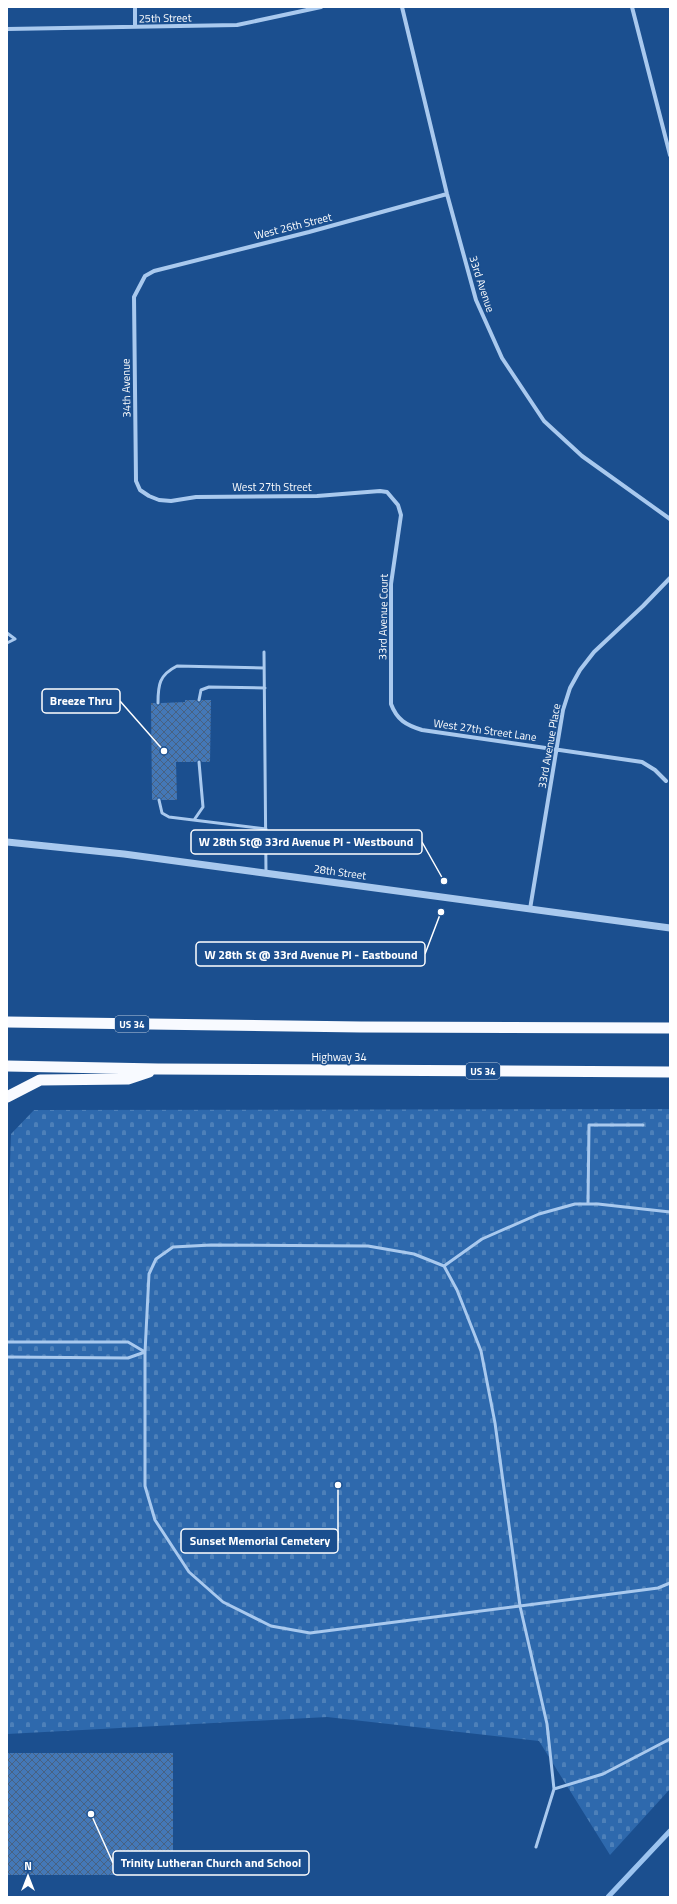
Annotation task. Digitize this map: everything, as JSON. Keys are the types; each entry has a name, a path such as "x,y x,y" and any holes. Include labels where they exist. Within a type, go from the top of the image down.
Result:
{"highway":[{"name":"US 34","path":"7,1022 361,1027 670,1028"},
{"name":"Highway 34","path":"7,1066 158,1069 670,1072"},
{"path":"7,1097 40,1080 128,1079 158,1069"}],"street":[{"path":"135,7 135,27"},
{"name":"25th Street","path":"7,29 237,25 321,7"},
{"name":"33rd Avenue","path":"402,7 447,194 476,300 502,358 544,421 582,456 670,519"},
{"path":"632,7 670,155"},
{"name":"West 26th Street","path":"145,276 154,271 309,232 447,194"},
{"name":"34th Avenue","path":"145,276 134,297 136,480 140,490 148,496"},
{"name":"West 27th Street","path":"148,496 159,500 171,501 196,497 317,496 380,491 387,492 393,498"},
{"name":"33rd Avenue Court","path":"393,498 401,515 391,584 391,704 395,714"},
{"name":"33rd Avenue Place","path":"530,909 543,838 563,710 570,688 580,670 594,652 644,606 670,578"},
{"name":"West 27th Street Lane","path":"395,714 409,726 422,730 642,762 655,770 666,781"},
{"name":"28th Street","path":"7,842 124,854 670,928"}],"lane":[{"path":"7,633 15,639 7,643"},
{"path":"264,652 266,873"},
{"path":"158,703 160,682 165,672 177,666 264,668"},
{"path":"199,700 201,690 208,686 265,688"},
{"path":"194,820 204,807 199,762"},
{"path":"159,800 162,813 168,817 266,829"},
{"path":"588,1204 588,1125 643,1125"},
{"path":"444,1266 482,1239 539,1214 575,1204 670,1212"},
{"path":"536,1847 554,1789 547,1724 520,1606 495,1423 481,1351 457,1290 444,1266 414,1254 368,1246 211,1245 173,1247 156,1259 148,1274 145,1352 145,1486 155,1520 189,1572 223,1602 271,1626 310,1633 520,1606 658,1588 670,1583"},
{"path":"7,1342 128,1342 145,1352"},
{"path":"7,1357 128,1358 145,1352"},
{"path":"554,1789 603,1774 670,1739"}],"green space":[{"path":"670,1109 670,1789 610,1855 539,1741 327,1717 7,1734 7,1252 11,1134 34,1110"}],"building":[{"path":"185,700 196,700 199,703 202,700 211,700 210,762 202,762 199,759 196,762 176,762 177,800 162,800 159,797 156,800 152,800 151,703 155,703 158,706 161,703 185,702"},
{"path":"8,1753 173,1753 173,1875 8,1875"}],"waterway":[{"path":"608,1897 670,1831"}],"place":[{"name":"Breeze Thru","path":"164,751"},
{"name":"W 28th St@ 33rd Avenue Pl - Westbound","path":"444,881"},
{"name":"W 28th St @ 33rd Avenue Pl - Eastbound","path":"441,912"},
{"name":"Sunset Memorial Cemetery","path":"338,1485"},
{"name":"Trinity Lutheran Church and School","path":"91,1814"}]}
